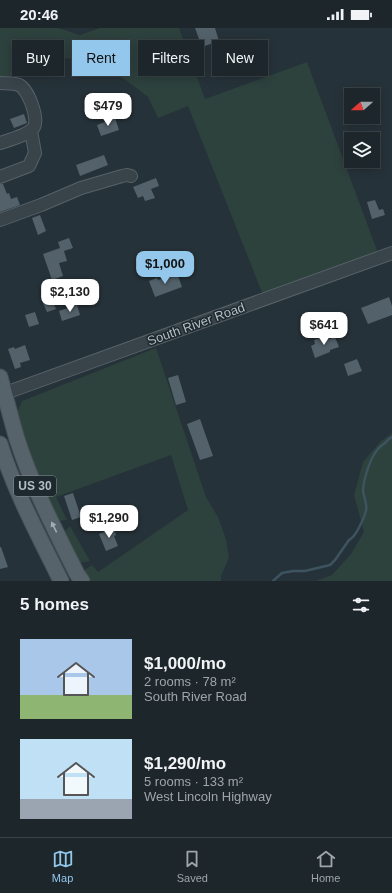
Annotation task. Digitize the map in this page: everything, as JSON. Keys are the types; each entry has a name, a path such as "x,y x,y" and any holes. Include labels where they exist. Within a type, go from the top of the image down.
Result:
{"main road":[{"name":"US 30","path":"0,377 2,394 33,482 74,579"},
{"name":"US 30","path":"0,444 29,516 61,581"}],"street":[{"path":"0,83 19,85 25,91 31,103 35,121 31,131 0,143"},
{"path":"0,177 29,166 35,153 31,131"},
{"path":"0,220 42,205 81,188 122,176 131,176"},
{"name":"South River Road","path":"2,394 392,253"}],"green space":[{"path":"0,28 58,28 80,35 100,28 179,28 183,40 138,40 138,76 197,76 205,99 307,62 344,162 344,168 346,168 378,253 263,295 188,106 158,118 148,97 119,76 130,76 130,40 72,40 72,59 64,58 64,40 12,40 12,76 0,76"},
{"path":"156,348 206,497 218,517 226,539 229,558 221,576 221,581 89,581 83,571 92,565 98,572 188,510 171,455 56,497 67,520 59,521 41,487 16,415 22,401"},
{"path":"392,433 392,581 316,581 332,575 351,554 364,532 354,495 363,462 380,442"},
{"path":"70,526 90,561 79,563 63,533"}],"building":[{"path":"195,28 215,28 219,40 212,40 212,43 204,46 204,40 199,40"},
{"path":"24,114 27,123 14,128 10,119"},
{"path":"115,118 119,130 101,136 97,125"},
{"path":"104,155 108,165 80,176 76,165"},
{"path":"156,178 159,186 151,189 155,198 145,201 143,196 138,198 133,187"},
{"path":"0,184 3,184 11,199 17,197 20,205 0,212"},
{"path":"375,200 379,210 383,209 385,215 372,219 367,202"},
{"path":"40,215 46,231 38,235 32,218"},
{"path":"69,238 73,248 64,251 67,261 59,263 63,276 52,280 43,254 60,248 58,242"},
{"path":"177,273 182,287 155,297 149,281 157,278 158,280"},
{"path":"50,295 56,309 47,312 41,299"},
{"path":"389,297 392,306 392,315 368,324 361,308"},
{"path":"77,305 80,315 62,321 59,311"},
{"path":"35,312 39,324 29,327 25,315"},
{"path":"323,337 324,341 335,337 339,347 315,358 311,346 315,344 314,340"},
{"path":"25,345 30,360 20,363 21,367 15,369 8,349 14,347 15,349"},
{"path":"357,359 362,371 348,376 344,364"},
{"path":"178,375 186,402 176,405 168,378"},
{"path":"200,419 213,456 200,460 187,424"},
{"path":"73,493 81,517 72,520 64,496"},
{"path":"114,528 116,535 114,536 118,546 106,551 99,534"},
{"path":"0,547 8,567 0,569"}],"waterway":[{"path":"273,581 282,573 305,571 330,565 335,560 357,531 365,514 366,506 363,490 366,474 372,458 379,448 392,437"}]}
